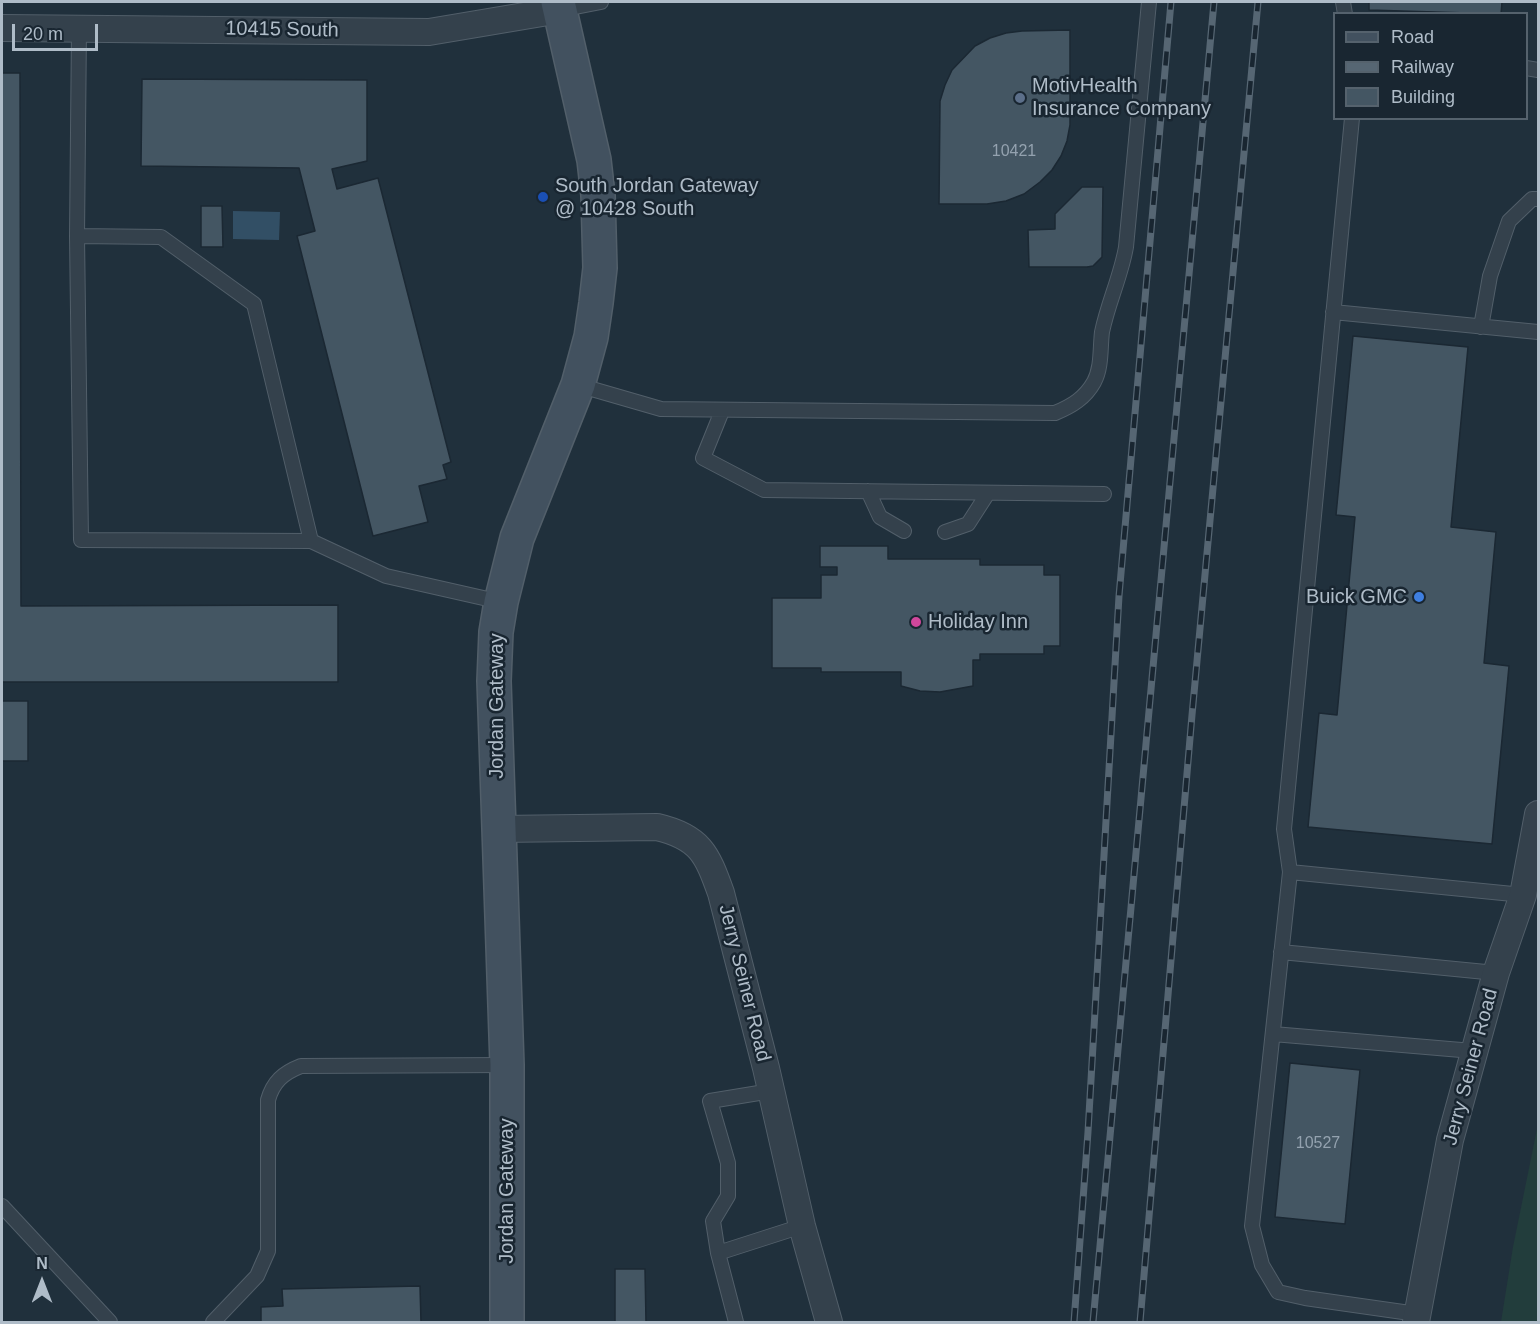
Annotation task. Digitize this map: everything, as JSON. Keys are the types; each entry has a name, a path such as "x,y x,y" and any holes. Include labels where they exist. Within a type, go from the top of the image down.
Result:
{"main road":[{"name":"Jordan Gateway","path":"507,1323 507,1065 494,681 496,632 517,538 578,385 591,337 596,303 600,232 594,160 559,6"}],"street":[{"name":"10415 South","path":"2,28 429,32 559,6"},
{"name":"Jerry Seiner Road","path":"1416,1318 1450,1140 1496,973 1523,896 1539,814"},
{"name":"Jerry Seiner Road","path":"499,829 657,827 679,832 698,846 711,865 721,893 802,1226 828,1323"}],"lane":[{"path":"559,6 601,2"},
{"path":"578,385 661,409 722,411 1055,413 1078,401 1095,379 1102,331 1118,282 1126,247 1149,2"},
{"path":"79,28 77,236 81,540 311,540 386,576 501,602"},
{"path":"1352,120 1284,829 1290,872 1252,1226 1262,1265 1278,1292 1416,1318"},
{"path":"1481,327 1490,276 1509,221 1532,199 1539,199"},
{"path":"77,236 161,237 254,304 311,540"},
{"path":"1333,312 1539,333"},
{"path":"722,411 703,458 764,490 1104,494"},
{"path":"868,491 880,518 904,531"},
{"path":"945,532 968,524 988,493"},
{"path":"1290,872 1523,896"},
{"path":"1281,951 1496,973"},
{"path":"1273,1034 1473,1051"},
{"path":"213,1323 257,1276 268,1251 268,1100 270,1091 280,1077 301,1066 507,1065"},
{"path":"736,1323 718,1253 713,1221 728,1196 728,1163 711,1101 771,1091"},
{"path":"2,1206 110,1323"},
{"path":"718,1253 802,1226"}],"green space":[{"path":"1538,1124 1538,1322 1501,1322 1513,1247"}],"water":[{"path":"233,211 280,212 279,240 233,239"}],"building":[{"path":"1369,2 1502,2 1501,12 1369,10"},
{"path":"1070,30 1070,125 1061,156 1052,170 1024,194 1006,201 987,204 939,204 940,101 952,70 975,46 990,38 1022,31"},
{"path":"2,73 20,73 21,606 338,605 338,682 2,682"},
{"path":"142,79 367,80 367,161 332,169 337,189 378,178 451,462 443,465 447,479 419,486 428,522 373,536 297,236 315,231 299,168 141,166"},
{"path":"1082,187 1103,187 1102,257 1093,266 1087,267 1029,267 1028,230 1055,229 1055,214"},
{"path":"201,206 222,206 223,247 201,247"},
{"name":"Buick GMC","path":"1353,336 1468,347 1451,527 1496,532 1484,663 1509,666 1492,844 1308,827 1319,713 1337,715 1355,517 1336,515"},
{"name":"Holiday Inn","path":"820,546 888,546 888,559 980,559 980,565 1044,565 1044,575 1060,575 1060,646 1044,646 1044,654 980,654 980,660 973,660 973,686 940,692 920,691 901,686 901,672 821,672 821,668 772,668 772,598 821,598 821,575 837,575 837,567 820,567"},
{"path":"2,701 28,701 28,761 2,761"},
{"path":"1290,1063 1360,1070 1345,1224 1275,1217"},
{"path":"615,1269 645,1269 646,1322 615,1322"},
{"path":"420,1286 421,1322 261,1322 261,1307 283,1306 282,1289"}],"railway":[{"path":"1074,1322 1088,1132 1119,596 1171,2"},
{"path":"1093,1322 1214,2"},
{"path":"1140,1322 1192,715 1258,2"}],"place":[{"name":"MotivHealth Insurance Company","path":"1020,98"},
{"name":"South Jordan Gateway @ 10428 South","path":"543,197"},
{"name":"Buick GMC","path":"1419,597"},
{"name":"Holiday Inn","path":"916,622"}]}
